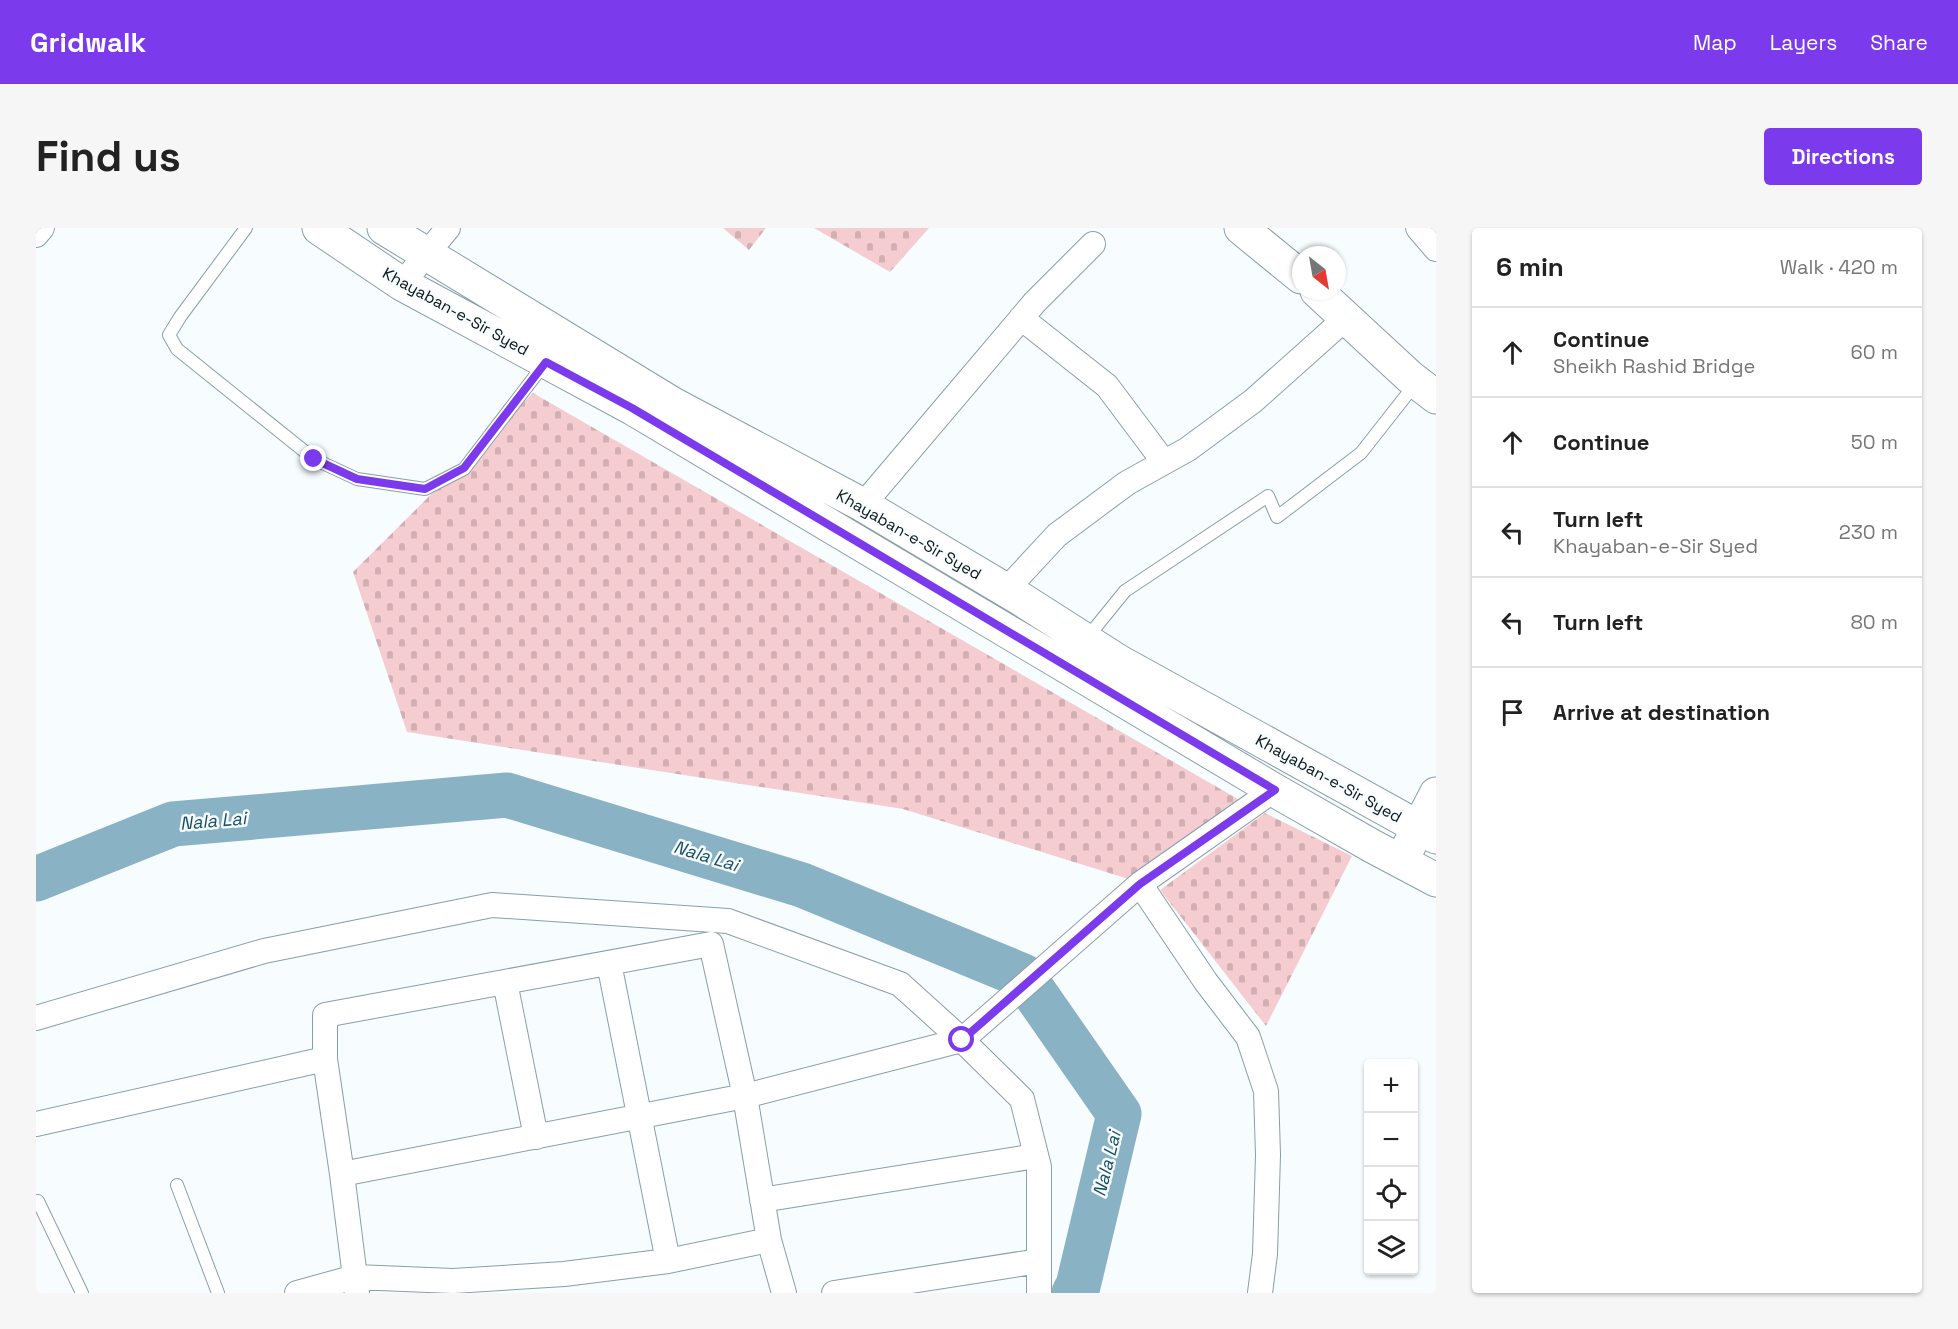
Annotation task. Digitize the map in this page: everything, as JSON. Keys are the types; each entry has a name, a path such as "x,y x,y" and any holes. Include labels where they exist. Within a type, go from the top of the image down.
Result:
{"main road":[{"name":"Khayaban-e-Sir Syed","path":"319,228 402,284 632,408 1275,790 1436,880"},
{"name":"Khayaban-e-Sir Syed","path":"384,228 673,404 863,505 1006,590 1118,661 1428,832"},
{"path":"1241,228 1292,270"},
{"path":"1327,300 1426,390"},
{"path":"1401,861 1428,832 1436,794"}],"street":[{"path":"402,284 448,228"},
{"path":"1418,228 1436,249"},
{"path":"863,505 1021,318 1093,244"},
{"path":"1021,318 1107,386 1164,462"},
{"path":"1006,590 1057,535 1127,483 1188,449 1253,401 1346,318"},
{"path":"342,1174 745,1096 970,1032 1134,889 1275,790"},
{"path":"1134,889 1248,1037 1266,1091 1268,1155 1265,1254 1260,1293"},
{"path":"36,1018 264,951 492,905 728,921 900,984 970,1032 1022,1099 1039,1167 1039,1293"},
{"path":"356,1285 325,1059 325,1015 711,944 745,1096 769,1240 784,1293"},
{"path":"609,963 668,1261"},
{"path":"505,982 536,1137"},
{"path":"36,1124 325,1059"},
{"path":"762,1200 1036,1156"},
{"path":"297,1293 356,1285 564,1274 668,1261 769,1240"},
{"path":"834,1293 1039,1261"}],"lane":[{"path":"246,228 169,335 177,349 314,459 357,479 425,489 464,468 546,362"},
{"path":"1086,640 1125,591 1268,496 1277,517 1361,453 1426,390"},
{"path":"177,1185 218,1293"},
{"path":"38,1201 82,1293"}],"green space":[{"path":"723,228 766,228 749,250"},
{"path":"814,228 929,228 890,272"},
{"path":"533,393 1250,806 1135,881 903,809 407,732 353,572"},
{"path":"1265,813 1352,856 1266,1026 1160,890"}],"waterway":[{"name":"Nala Lai","path":"36,879 173,824 507,795 802,885 1023,976 1119,1114 1078,1286 1074,1293"}],"route":[{"path":"314,459 357,479 425,489 464,468 546,362 632,408 1275,790 1140,884 962,1040"}]}
